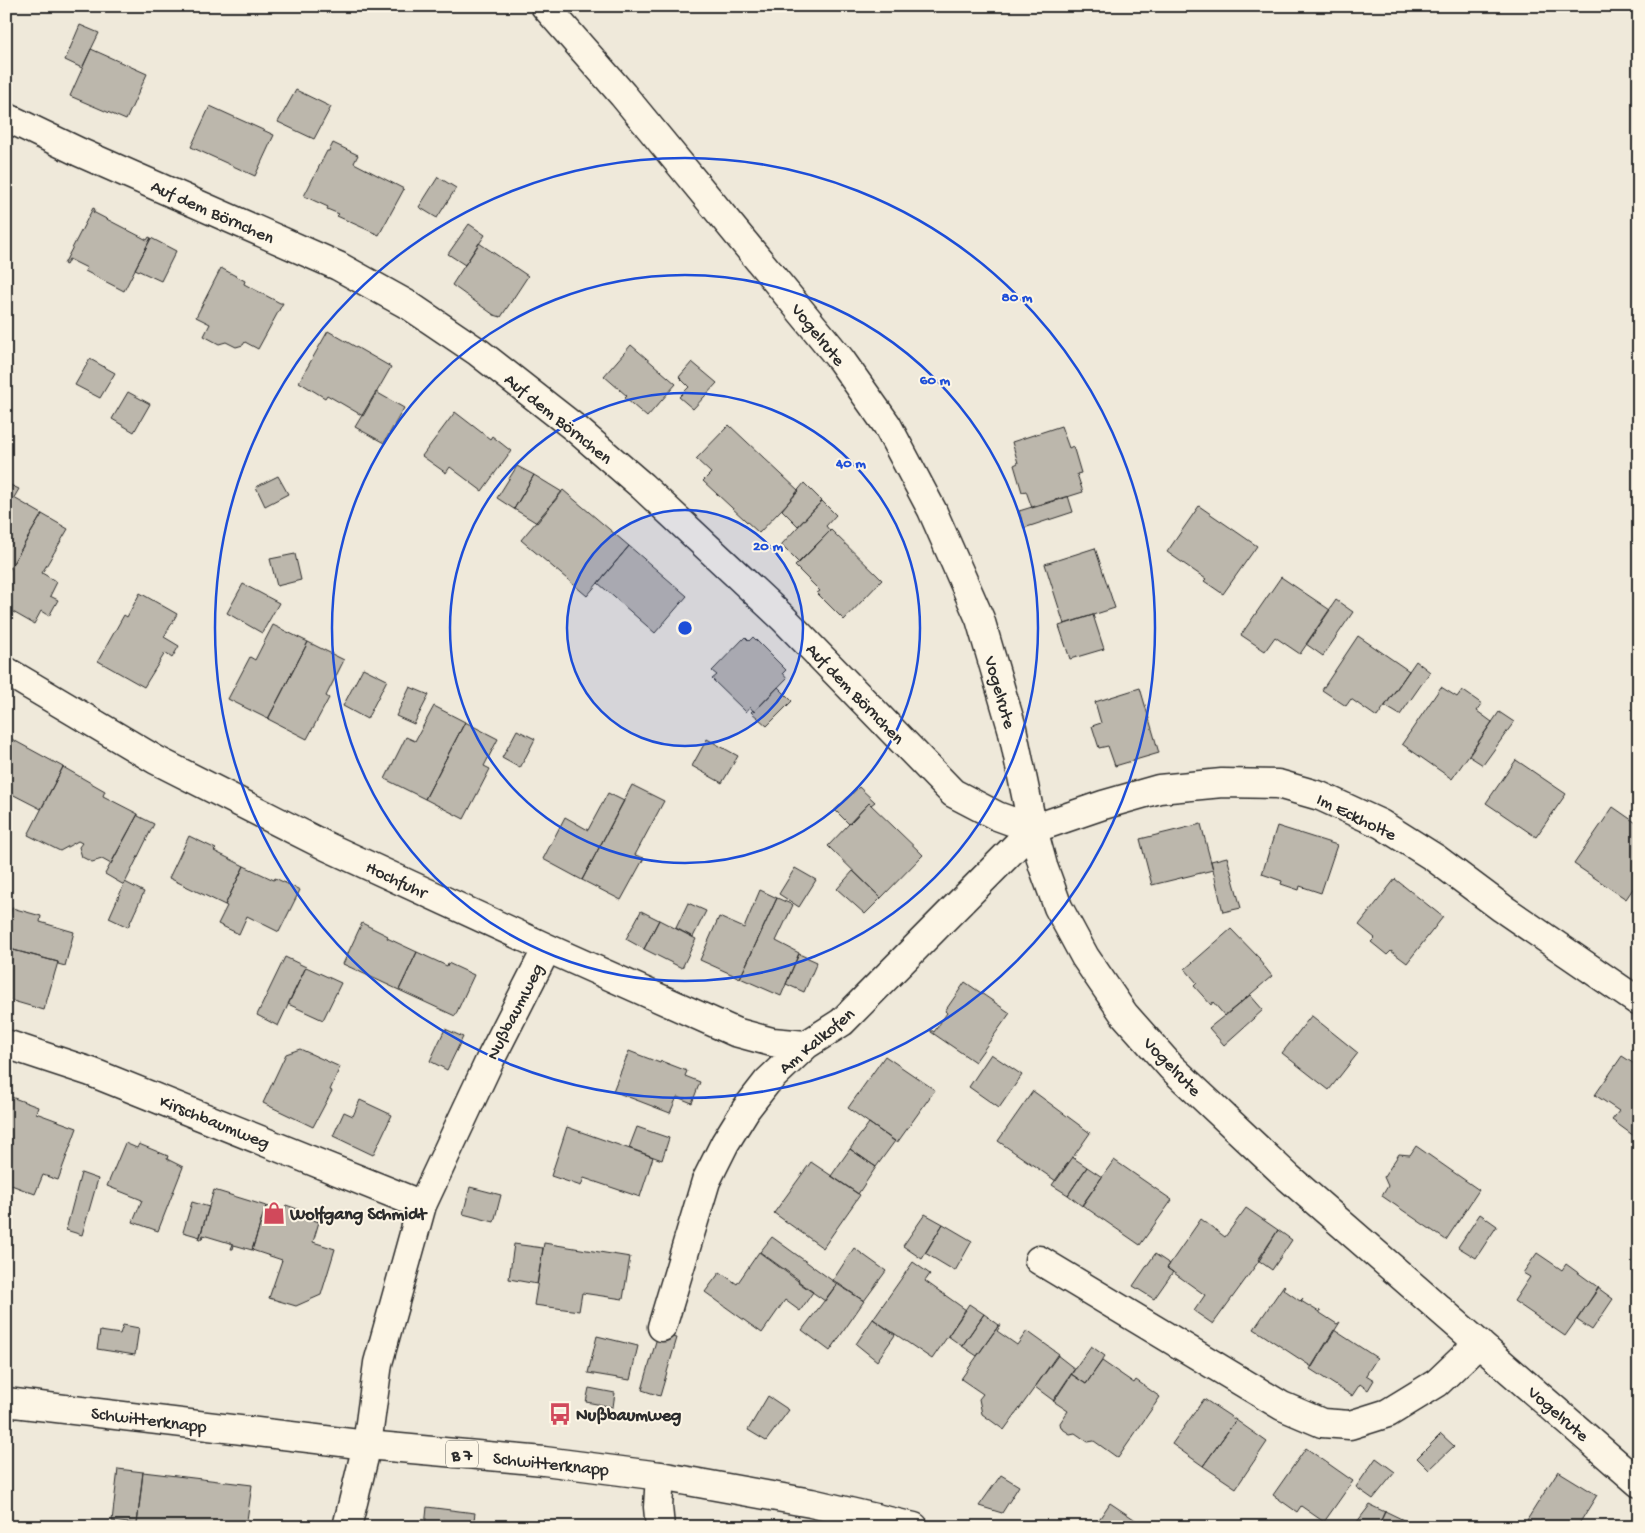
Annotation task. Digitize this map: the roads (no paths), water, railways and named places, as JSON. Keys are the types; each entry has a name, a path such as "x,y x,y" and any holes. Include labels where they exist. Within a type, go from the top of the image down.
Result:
{"street":[{"name":"Vogelrute","path":"545,6 623,95 841,360 887,425 932,510 980,619 1012,728 1033,829 1043,866 1058,907 1085,957 1124,1014 1171,1067 1290,1178 1639,1483"},
{"name":"Auf dem Börnchen","path":"6,117 79,152 338,266 410,306 478,352 575,428 642,486 783,618 953,793 996,816 1033,829"},
{"name":"Hochfuhr","path":"6,671 156,760 328,847 735,1032 772,1042 806,1045"},
{"name":"Im Eckholte","path":"1033,829 1103,805 1159,789 1222,783 1278,784 1320,796 1381,824 1434,858 1502,908 1639,1002"},
{"name":"Am Kalkofen","path":"662,1327 706,1181 746,1109 767,1082 806,1045 842,1022 1033,829"},
{"name":"Nußbaumweg","path":"347,1527 367,1445 378,1363 422,1205 490,1060 547,948"},
{"name":"Kirschbaumweg","path":"6,1044 91,1072 422,1205"},
{"path":"1039,1260 1282,1406 1322,1423 1350,1424 1388,1413 1436,1383 1479,1343"},
{"name":"Schwitterknapp","path":"6,1402 367,1445 544,1461 660,1476 812,1503 914,1527"},
{"path":"660,1476 658,1507 660,1527"}],"place":[{"name":"Wolfgang Schmidt","path":"274,1213"},
{"name":"Nußbaumweg","path":"560,1414"}]}
